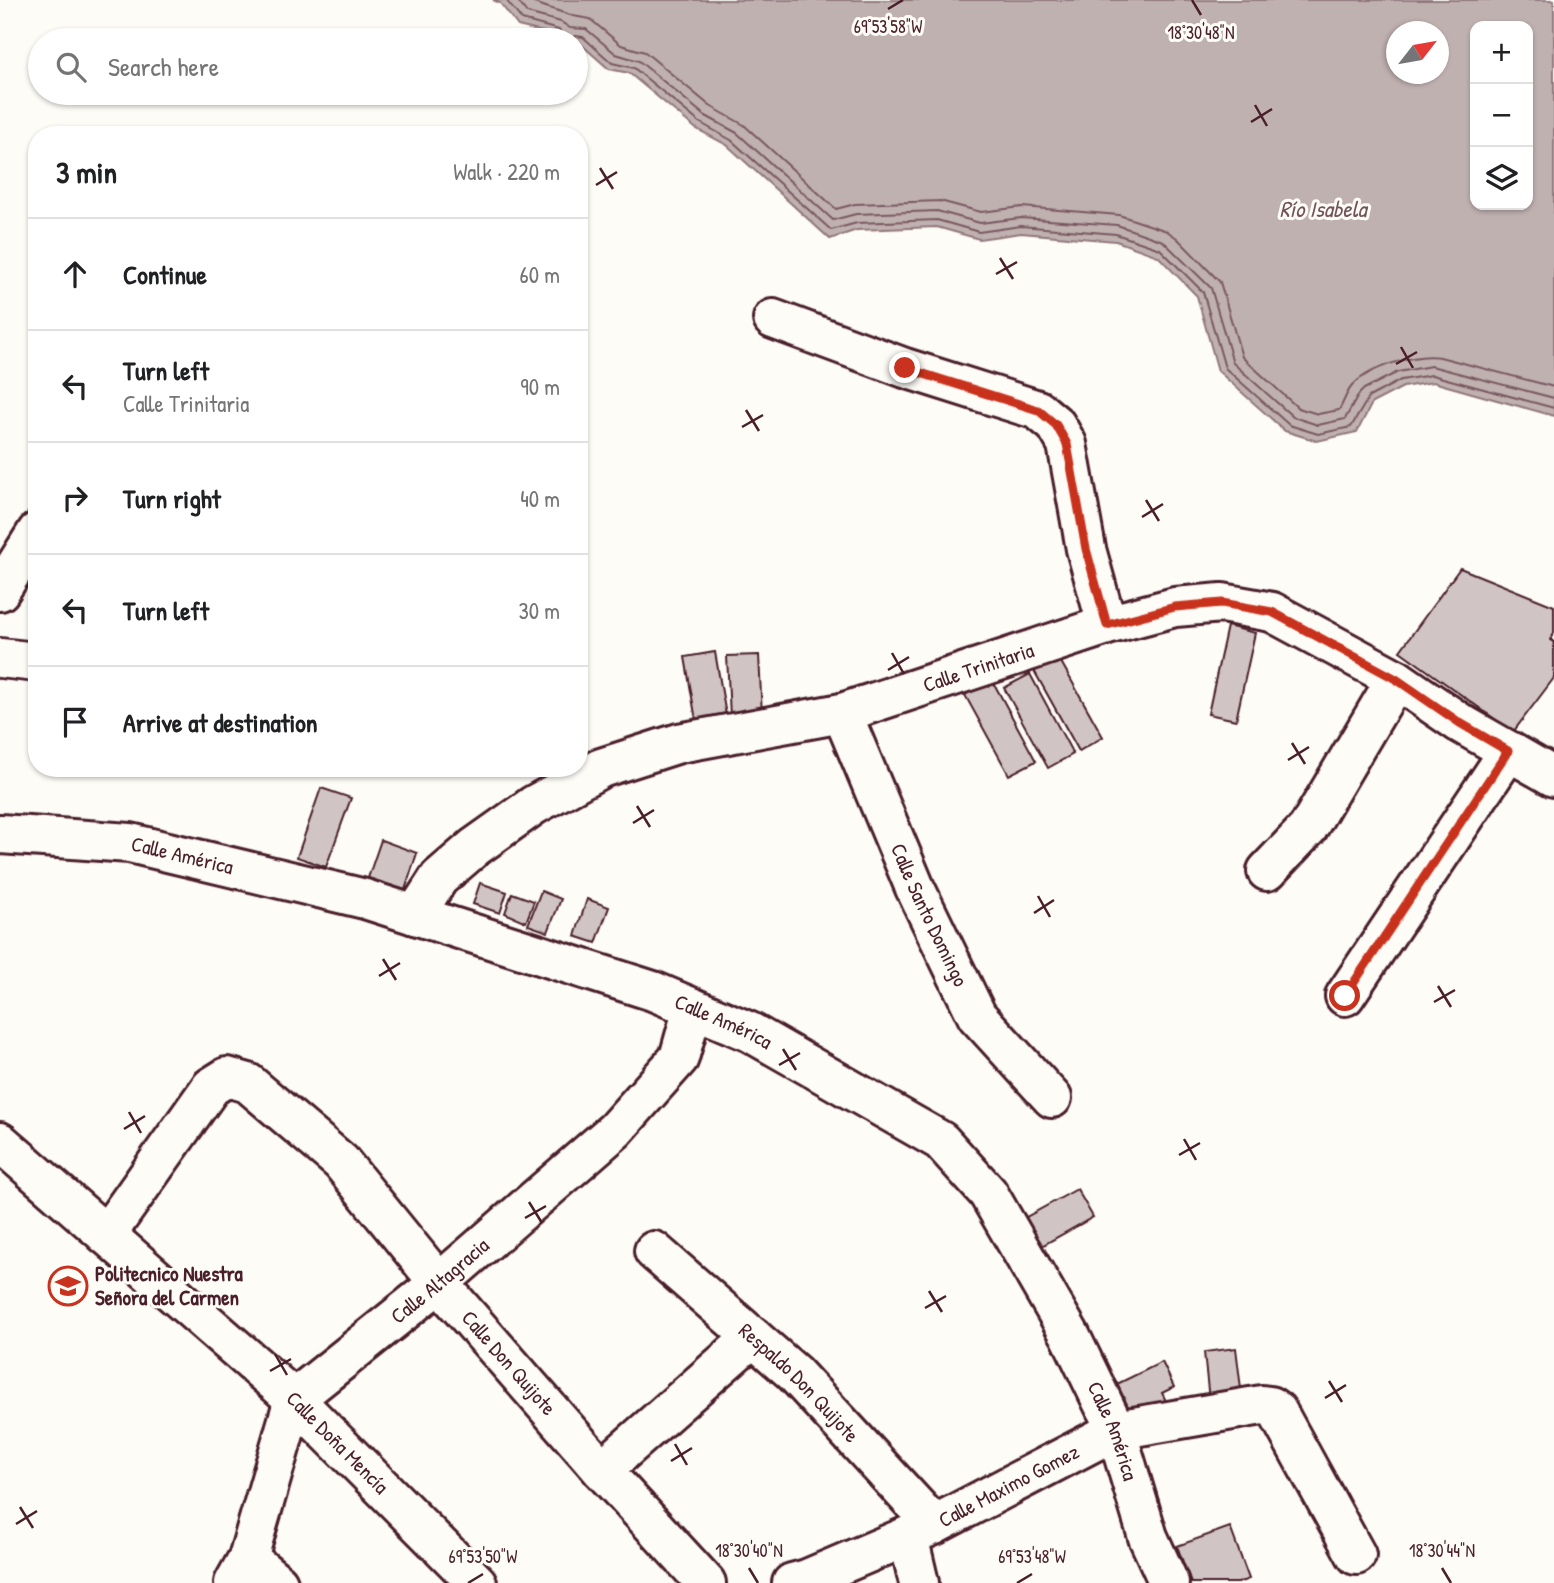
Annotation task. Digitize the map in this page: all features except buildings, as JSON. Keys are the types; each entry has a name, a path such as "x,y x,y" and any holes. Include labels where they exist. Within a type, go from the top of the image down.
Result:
{"street":[{"path":"773,319 905,368 1038,410 1056,425 1067,444 1086,549 1107,625"},
{"path":"0,592 28,547"},
{"name":"Calle Trinitaria","path":"588,775 601,768 679,743 842,713 1107,625 1175,607 1222,603 1272,612 1396,679 1460,723 1554,777"},
{"path":"0,658 28,662"},
{"path":"1267,870 1308,828 1396,679"},
{"name":"Calle Santo Domingo","path":"842,713 915,888 976,1016 1052,1097"},
{"path":"1345,996 1508,751"},
{"name":"Calle Trinitaria","path":"415,915 439,878 475,847 534,805 585,777"},
{"name":"Calle América","path":"0,834 130,843 365,899 653,990 750,1032 941,1141 988,1193 1070,1335 1116,1430 1148,1537 1169,1583"},
{"name":"Calle Altagracia","path":"294,1399 439,1283 615,1130 679,1058 693,1007"},
{"name":"Calle Don Quijote","path":"106,1235 211,1087 227,1077 248,1083 341,1163 439,1283 602,1470 706,1583"},
{"name":"Calle Doña Mencía","path":"0,1142 294,1399 477,1583"},
{"name":"Respaldo Don Quijote","path":"654,1251 794,1373 921,1531"},
{"path":"602,1470 753,1337"},
{"path":"278,1583 241,1571 294,1399"},
{"name":"Calle Maximo Gomez","path":"792,1583 921,1531 1116,1430 1270,1406 1277,1411 1356,1555"},
{"path":"919,1583 921,1531"}],"water":[{"name":"Río Isabela","path":"493,0 1554,0 1554,416 1433,382 1403,387 1372,403 1357,432 1317,441 1285,431 1218,371 1197,296 1158,256 1116,241 1021,233 979,239 937,227 857,230 830,239 727,145 695,128 629,73 609,69 588,51 588,28 518,26 500,3"}],"place":[{"name":"Politecnico Nuestra Señora del Carmen","path":"68,1286"}],"route":[{"path":"905,368 1038,410 1056,425 1067,444 1086,549 1107,625 1175,607 1222,603 1272,612 1396,679 1460,723 1508,751 1345,996"}]}
